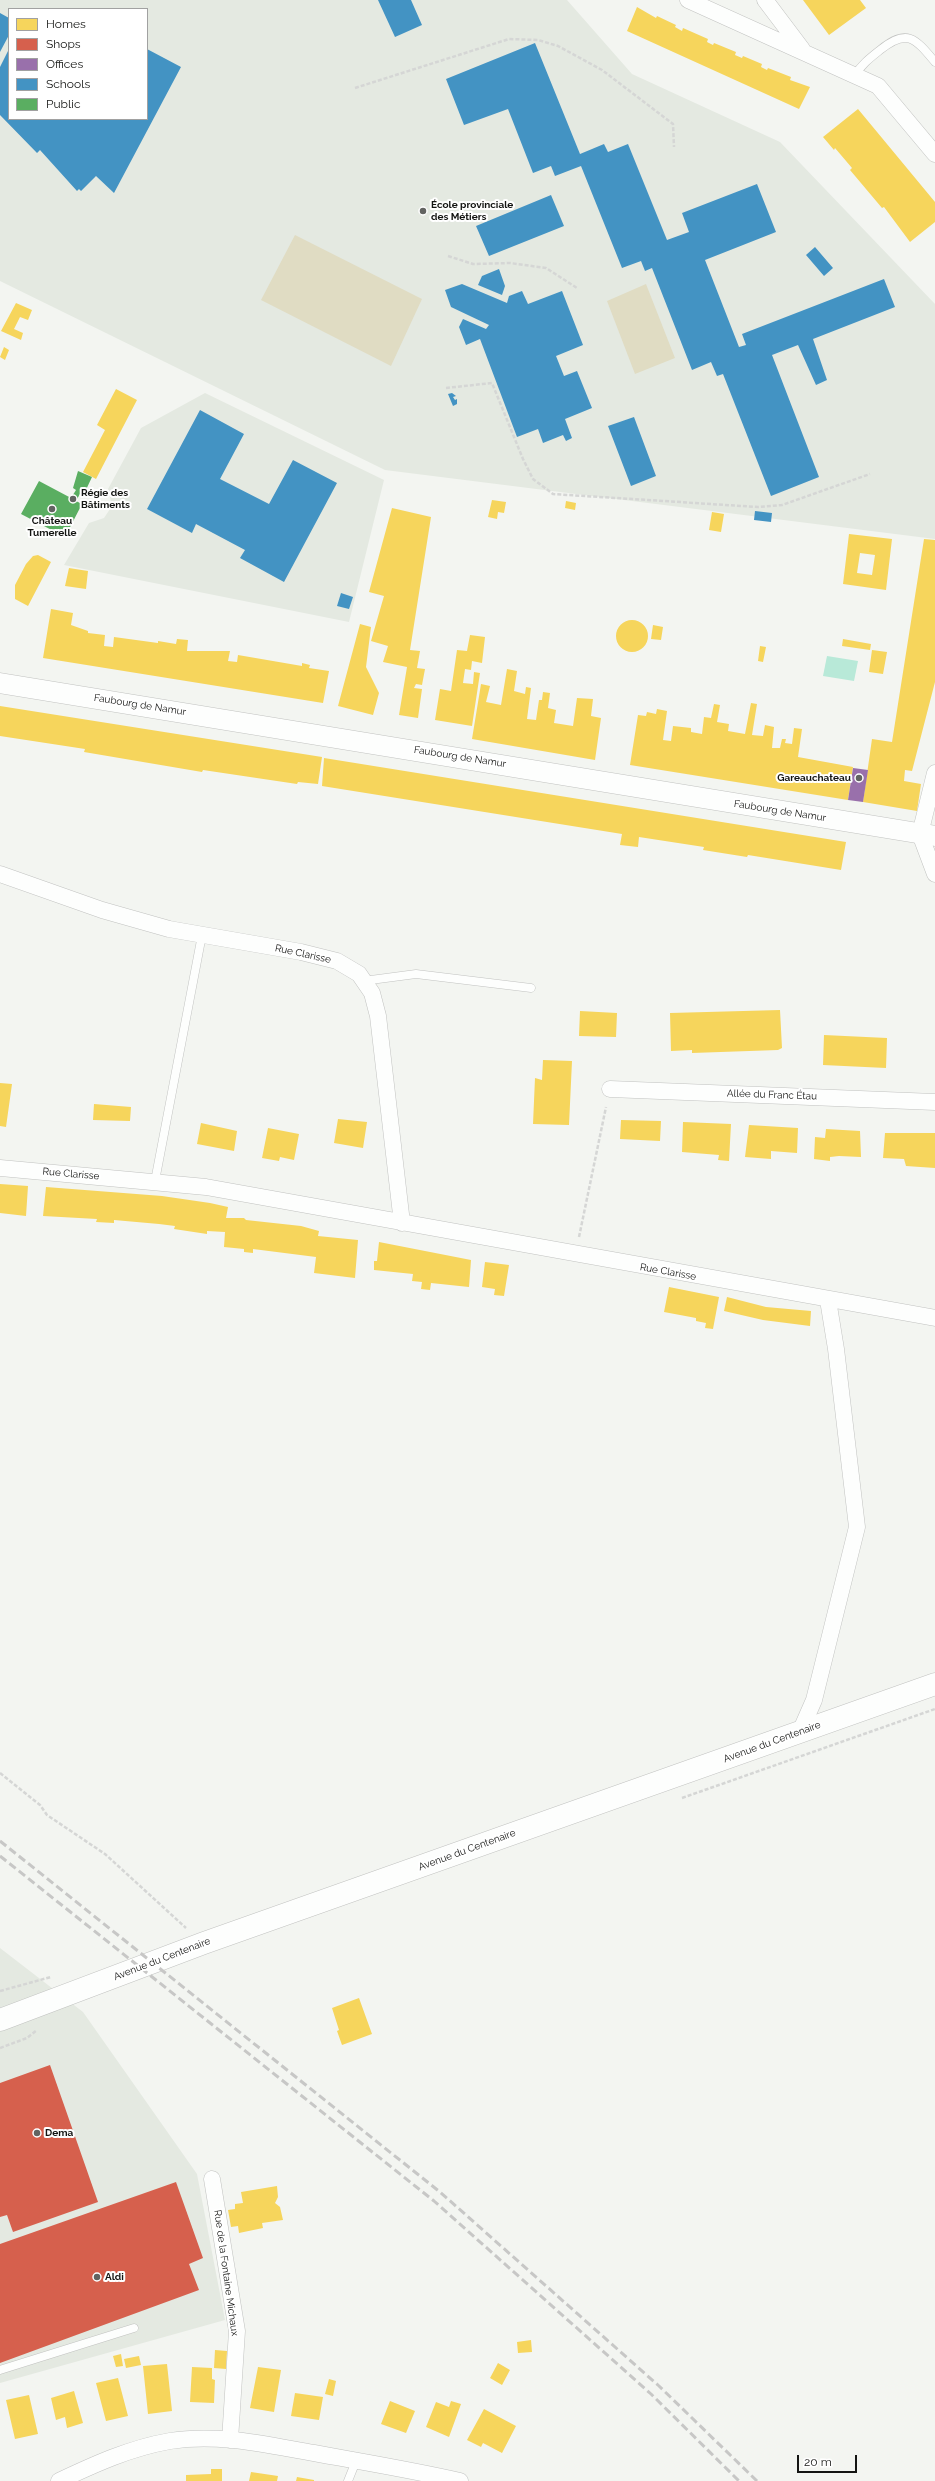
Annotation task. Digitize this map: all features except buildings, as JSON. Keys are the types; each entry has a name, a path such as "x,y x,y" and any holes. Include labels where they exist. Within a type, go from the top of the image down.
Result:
{"main road":[{"name":"Avenue du Centenaire","path":"0,2020 204,1943 935,1684"}],"street":[{"path":"688,0 803,50 878,86 935,154"},
{"path":"765,0 803,50"},
{"name":"Faubourg de Namur","path":"0,683 928,835"},
{"path":"935,773 928,835 935,874"},
{"name":"Rue Clarisse","path":"0,874 102,910 202,935 301,952 337,961 358,974 372,993 378,1016 402,1223"},
{"name":"Allée du Franc Étau","path":"610,1089 935,1102"},
{"name":"Rue Clarisse","path":"0,1168 155,1181 206,1187 576,1255 935,1318"},
{"path":"800,1732 814,1700 857,1527 836,1349 828,1300"},
{"name":"Rue de la Fontaine Michaux","path":"212,2179 237,2331 230,2440"},
{"path":"59,2481 102,2461 138,2448 171,2441 207,2438 230,2440 356,2461 460,2481"}],"lane":[{"path":"855,75 861,66 893,39 906,37 919,42 935,62"},
{"path":"155,1181 202,935"},
{"path":"363,981 416,974 531,988"},
{"path":"0,2370 134,2328"},
{"path":"348,2481 356,2461"}],"path":[{"path":"355,88 509,39 538,40 558,46 602,70 673,124 674,147"},
{"path":"448,256 473,264 510,263 546,268 577,288"},
{"path":"446,388 492,383 523,459 533,479 553,494 758,508 782,505 870,474"},
{"path":"576,1255 610,1089"},
{"path":"0,1773 40,1805 47,1816 105,1854 204,1943"}],"shaded area":[{"name":"École provinciale des Métiers","path":"0,0 567,0 632,74 780,142 935,304 935,539 385,470 0,281"},
{"path":"295,235 422,299 391,366 261,300"},
{"path":"646,284 675,358 635,374 607,301"},
{"path":"205,393 384,480 349,622 64,565 89,523 104,518 112,506 108,489 141,428"},
{"path":"827,656 858,661 854,681 823,676"},
{"path":"0,1948 83,2012 197,2174 225,2320 0,2383"}],"railway":[{"path":"0,1841 440,2192 659,2386 757,2481"},
{"path":"0,1856 434,2201 651,2394 739,2481"}],"place":[{"name":"École provinciale des Métiers","path":"423,211"},
{"name":"Régie des Bâtiments","path":"73,499"},
{"name":"Château Tumerelle","path":"52,509"},
{"name":"Gareauchateau","path":"859,778"},
{"name":"Dema","path":"37,2133"},
{"name":"Aldi","path":"97,2277"}]}
